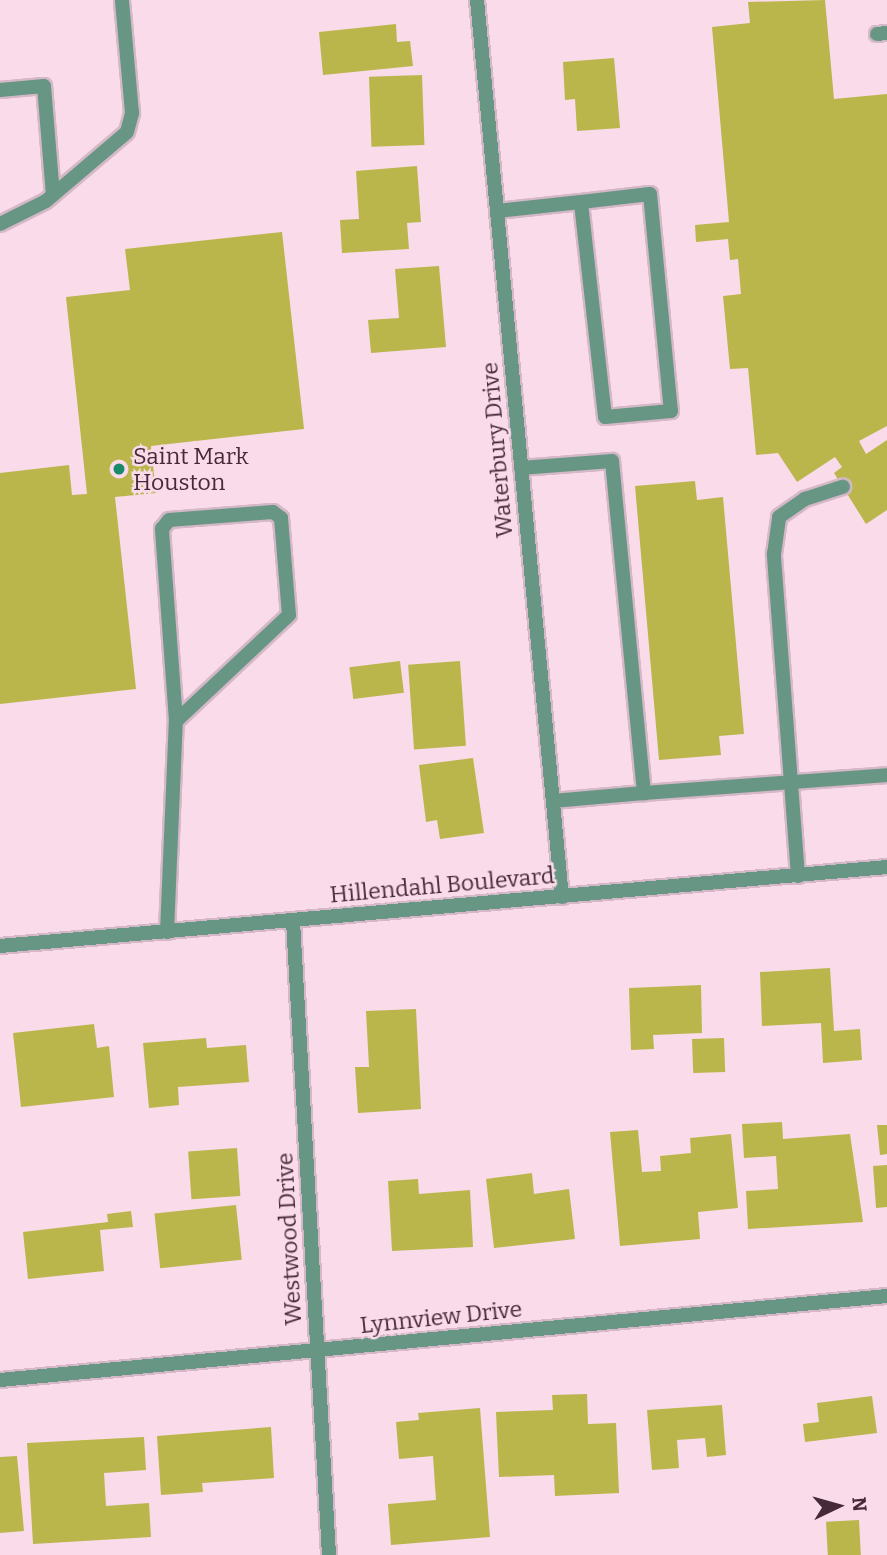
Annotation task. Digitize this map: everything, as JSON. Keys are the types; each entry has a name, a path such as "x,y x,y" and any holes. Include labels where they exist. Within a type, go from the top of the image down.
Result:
{"street":[{"path":"0,224 53,195 127,132 132,113 122,0"},
{"name":"Waterbury Drive","path":"477,0 562,897"},
{"path":"0,90 44,86 53,195"},
{"path":"497,211 650,194 671,411 605,417 581,202"},
{"path":"521,468 612,461 644,793"},
{"path":"798,876 774,554 779,517 805,499 843,487"},
{"path":"167,932 176,721 162,529 169,520 273,512 281,518 289,615 176,721"},
{"path":"553,801 791,780 887,775"},
{"name":"Hillendahl Boulevard","path":"0,946 887,867"},
{"name":"Westwood Drive","path":"293,921 329,1555"},
{"name":"Lynnview Drive","path":"0,1380 318,1352 887,1296"}],"building":[{"path":"825,0 834,99 887,94 887,426 859,441 866,454 887,440 887,510 866,524 834,473 842,467 835,457 797,482 778,453 756,455 748,368 730,369 723,296 741,294 738,259 730,260 728,239 696,242 695,225 729,222 712,27 750,23 748,2"},
{"path":"396,24 397,42 410,41 413,66 323,75 319,32"},
{"path":"614,58 620,128 577,131 575,99 565,100 563,62"},
{"path":"422,75 424,145 371,147 369,77"},
{"path":"417,166 421,222 407,223 409,249 342,253 340,220 359,219 356,171"},
{"name":"Saint Mark Houston","path":"282,232 304,429 151,446 156,493 115,497 136,689 0,704 0,473 69,465 72,495 87,494 66,297 130,290 125,249"},
{"path":"439,266 446,347 371,353 368,320 399,318 395,269"},
{"path":"695,481 697,500 723,497 744,734 719,736 721,755 659,760 635,486"},
{"path":"400,661 404,693 353,699 349,667"},
{"path":"460,661 466,746 414,749 408,665"},
{"path":"473,758 484,833 440,839 437,820 426,822 419,765"},
{"path":"830,968 834,1031 860,1029 862,1060 823,1063 821,1023 762,1026 760,972"},
{"path":"701,985 702,1033 653,1035 654,1049 631,1050 629,988"},
{"path":"416,1009 421,1109 358,1113 355,1067 369,1067 366,1011"},
{"path":"94,1024 97,1048 109,1046 114,1097 21,1107 13,1033"},
{"path":"206,1038 207,1048 246,1045 249,1082 178,1087 179,1105 149,1108 143,1043"},
{"path":"724,1038 725,1072 693,1073 692,1039"},
{"path":"782,1122 783,1139 850,1134 863,1222 748,1229 746,1191 778,1189 776,1156 744,1158 742,1124"},
{"path":"877,1125 887,1125 887,1154 880,1155"},
{"path":"638,1130 642,1172 661,1171 660,1156 691,1153 690,1138 731,1134 738,1208 698,1212 700,1239 620,1246 610,1132"},
{"path":"237,1148 240,1196 191,1199 188,1151"},
{"path":"887,1165 887,1207 876,1208 873,1166"},
{"path":"532,1173 534,1194 569,1189 575,1239 494,1248 486,1179"},
{"path":"418,1179 419,1194 470,1190 473,1247 392,1251 388,1181"},
{"path":"236,1205 242,1260 160,1268 154,1214"},
{"path":"131,1211 133,1227 100,1230 104,1271 28,1279 23,1232 108,1222 107,1214"},
{"path":"587,1394 588,1424 616,1423 619,1493 555,1496 554,1475 499,1477 496,1412 553,1410 552,1395"},
{"path":"872,1396 877,1433 805,1442 803,1424 819,1422 817,1403"},
{"path":"722,1405 726,1455 707,1457 705,1438 677,1440 679,1468 652,1470 647,1410"},
{"path":"480,1408 490,1537 391,1545 388,1504 436,1500 433,1456 399,1459 396,1422 419,1420 418,1413"},
{"path":"271,1427 274,1478 202,1483 203,1492 161,1495 157,1436"},
{"path":"144,1437 146,1470 104,1473 106,1506 149,1503 151,1537 33,1544 27,1443"},
{"path":"17,1456 24,1531 0,1533 0,1457"},
{"path":"859,1520 861,1555 828,1555 826,1522"}],"place":[{"name":"Saint Mark Houston","path":"119,469"}]}
